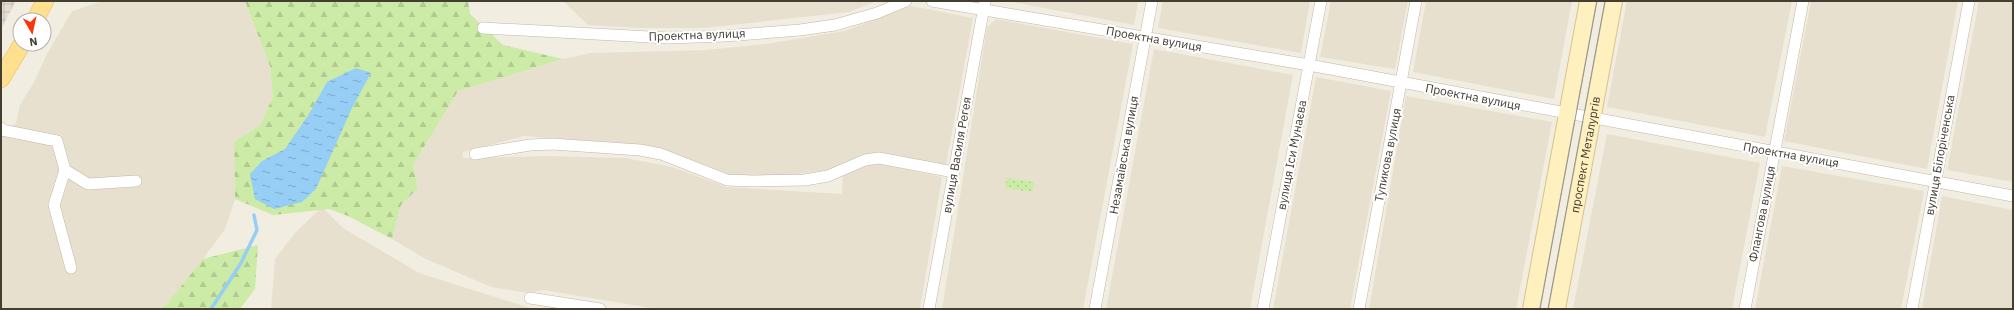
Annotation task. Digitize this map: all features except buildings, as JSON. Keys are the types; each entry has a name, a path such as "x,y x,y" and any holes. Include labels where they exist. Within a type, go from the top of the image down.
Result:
{"main road":[{"path":"39,12 45,1"},
{"path":"1531,309 1588,1"},
{"name":"проспект Металургів","path":"1557,309 1614,1"},
{"path":"1,79 17,52"}],"street":[{"name":"Проектна вулиця","path":"483,28 668,38 725,36 800,30 835,25 877,13 906,1"},
{"name":"Проектна вулиця","path":"932,1 984,5 1146,37 1592,119 1936,180 2013,196"},
{"name":"Незамаївська вулиця","path":"1095,309 1152,1"},
{"name":"вулиця Іси Мунаєва","path":"1263,309 1321,1"},
{"name":"Тупикова вулиця","path":"1359,309 1416,1"},
{"name":"Флангова вулиця","path":"1745,309 1803,1"},
{"name":"вулиця Білоріченська","path":"1912,309 1969,1"},
{"name":"вулиця Василя Регея","path":"929,309 984,5"},
{"path":"1,128 2,130 58,141 65,170 54,205 71,268"},
{"path":"475,154 530,145 552,144 640,150 661,154 727,180 752,181 805,180 828,176 864,160 879,158 954,172"},
{"path":"65,170 88,184 136,181"},
{"path":"530,298 600,309"}],"shaded area":[{"path":"1,1 16,1 1,29"},
{"path":"103,1 245,1 270,66 273,97 260,125 234,142 235,199 225,229 166,305 158,309 1,309 1,133 16,123 20,105 34,82 48,52 52,52 52,45 72,11"},
{"path":"563,1 877,1 849,12 704,28 639,28 588,25"},
{"path":"1007,1 1138,1 1134,25"},
{"path":"1163,1 1310,1 1301,53 1158,28"},
{"path":"1331,1 1408,1 1395,69 1320,57"},
{"path":"1426,1 1572,1 1554,99 1413,72"},
{"path":"1627,1 1792,1 1765,137 1607,107"},
{"path":"1811,1 1958,1 1927,169 1784,141"},
{"path":"1979,1 2013,1 2013,182 1947,170"},
{"path":"911,6 973,18 946,165 879,154 828,170 773,177 732,175 660,148 524,136 463,152 463,158 547,156 625,158 672,167 727,187 842,194 843,174 869,165 879,164 942,177 920,309 657,309 543,290 527,293 491,287 426,259 392,239 401,205 418,187 413,165 458,91 563,59 590,53 706,50 766,44 844,31"},
{"path":"996,19 1133,44 1083,309 942,309 987,27"},
{"path":"1154,49 1293,75 1250,309 1106,309"},
{"path":"1316,77 1391,91 1350,309 1273,309"},
{"path":"1406,96 1552,122 1516,309 1369,309"},
{"path":"1607,134 1760,163 1732,309 1573,309"},
{"path":"1782,166 1924,191 1901,309 1755,309"},
{"path":"1942,196 2013,210 2013,309 1922,309"},
{"path":"322,207 343,228 419,273 533,309 271,309 275,259 295,233"}],"green space":[{"path":"245,1 468,1 470,14 503,45 563,59 458,91 413,165 418,188 401,205 392,239 348,216 329,209 273,215 235,199 234,142 260,125 273,97 270,66"},
{"path":"1007,178 1034,182 1032,192 1005,188"},
{"path":"258,245 255,289 240,309 158,309 166,305 203,259"}],"water":[{"path":"356,68 371,73 351,110 316,189 302,202 274,209 255,199 250,174 262,161 285,149 309,114 327,82"}],"waterway":[{"path":"211,309 241,263 257,230 254,215"}],"tram line":[{"path":"1540,309 1597,1"},
{"path":"1548,309 1605,1"}]}
